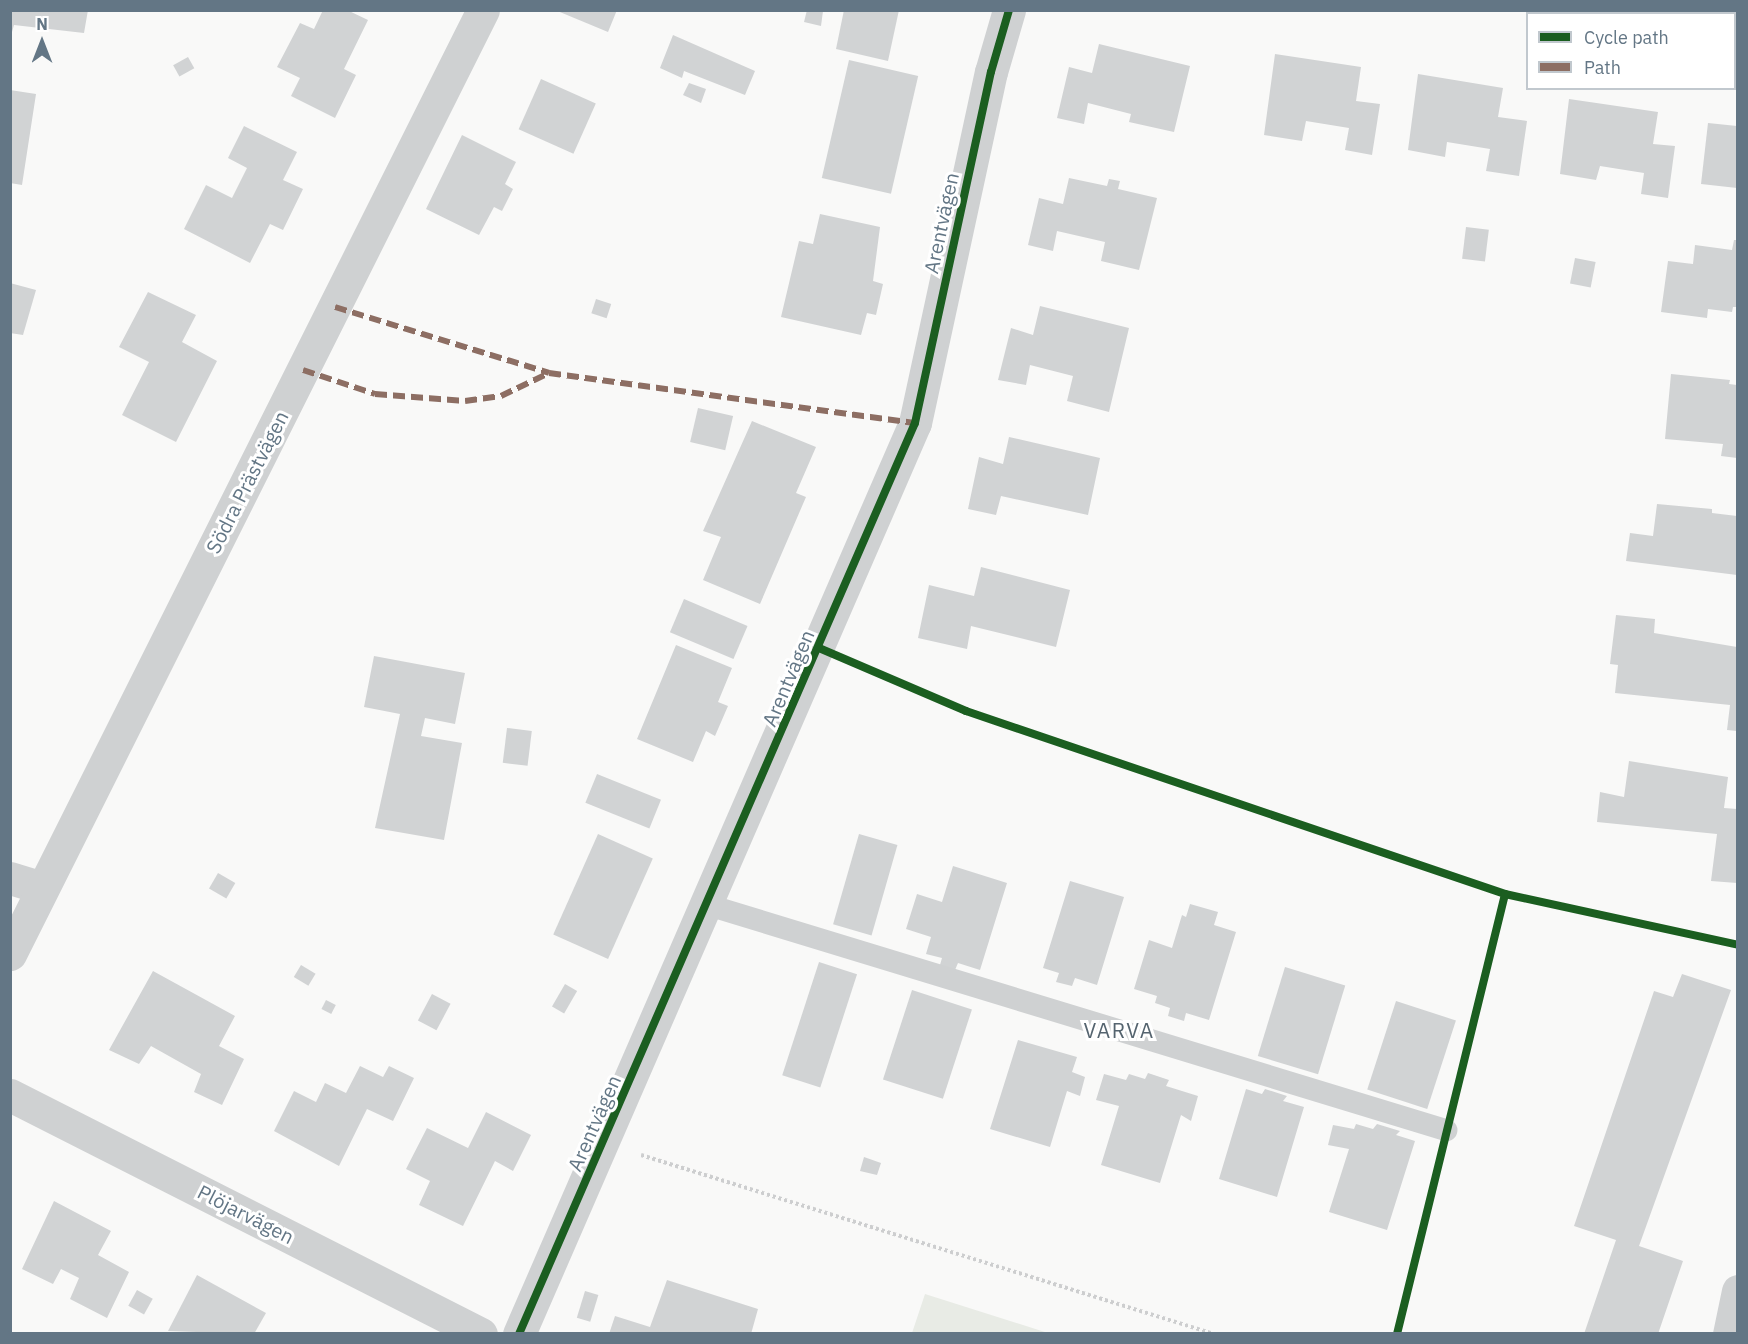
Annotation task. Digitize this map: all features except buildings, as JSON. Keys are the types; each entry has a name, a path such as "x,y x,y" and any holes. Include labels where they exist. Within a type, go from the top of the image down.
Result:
{"street":[{"name":"Södra Prästvägen","path":"10,954 483,10"},
{"name":"Arentvägen","path":"519,1334 708,906 915,423 991,72 1009,10"},
{"path":"10,878 43,888"},
{"name":"Plöjarvägen","path":"10,1095 481,1334"},
{"path":"1729,1334 1737,1291"}],"lane":[{"path":"708,906 1446,1130"}],"path":[{"path":"603,1143 1214,1334"}],"shaded area":[{"path":"925,1294 1048,1333 912,1333"}],"marked path":[{"path":"335,307 549,373"},
{"path":"303,370 375,394 465,401 501,396 549,373 915,423"}],"cycle path":[{"path":"519,1334 915,423 991,72 1009,10"},
{"path":"819,648 966,711 1505,894 1738,945"},
{"path":"1397,1334 1505,894"}],"district":[{"name":"VARVA","path":"1119,1030"}]}
